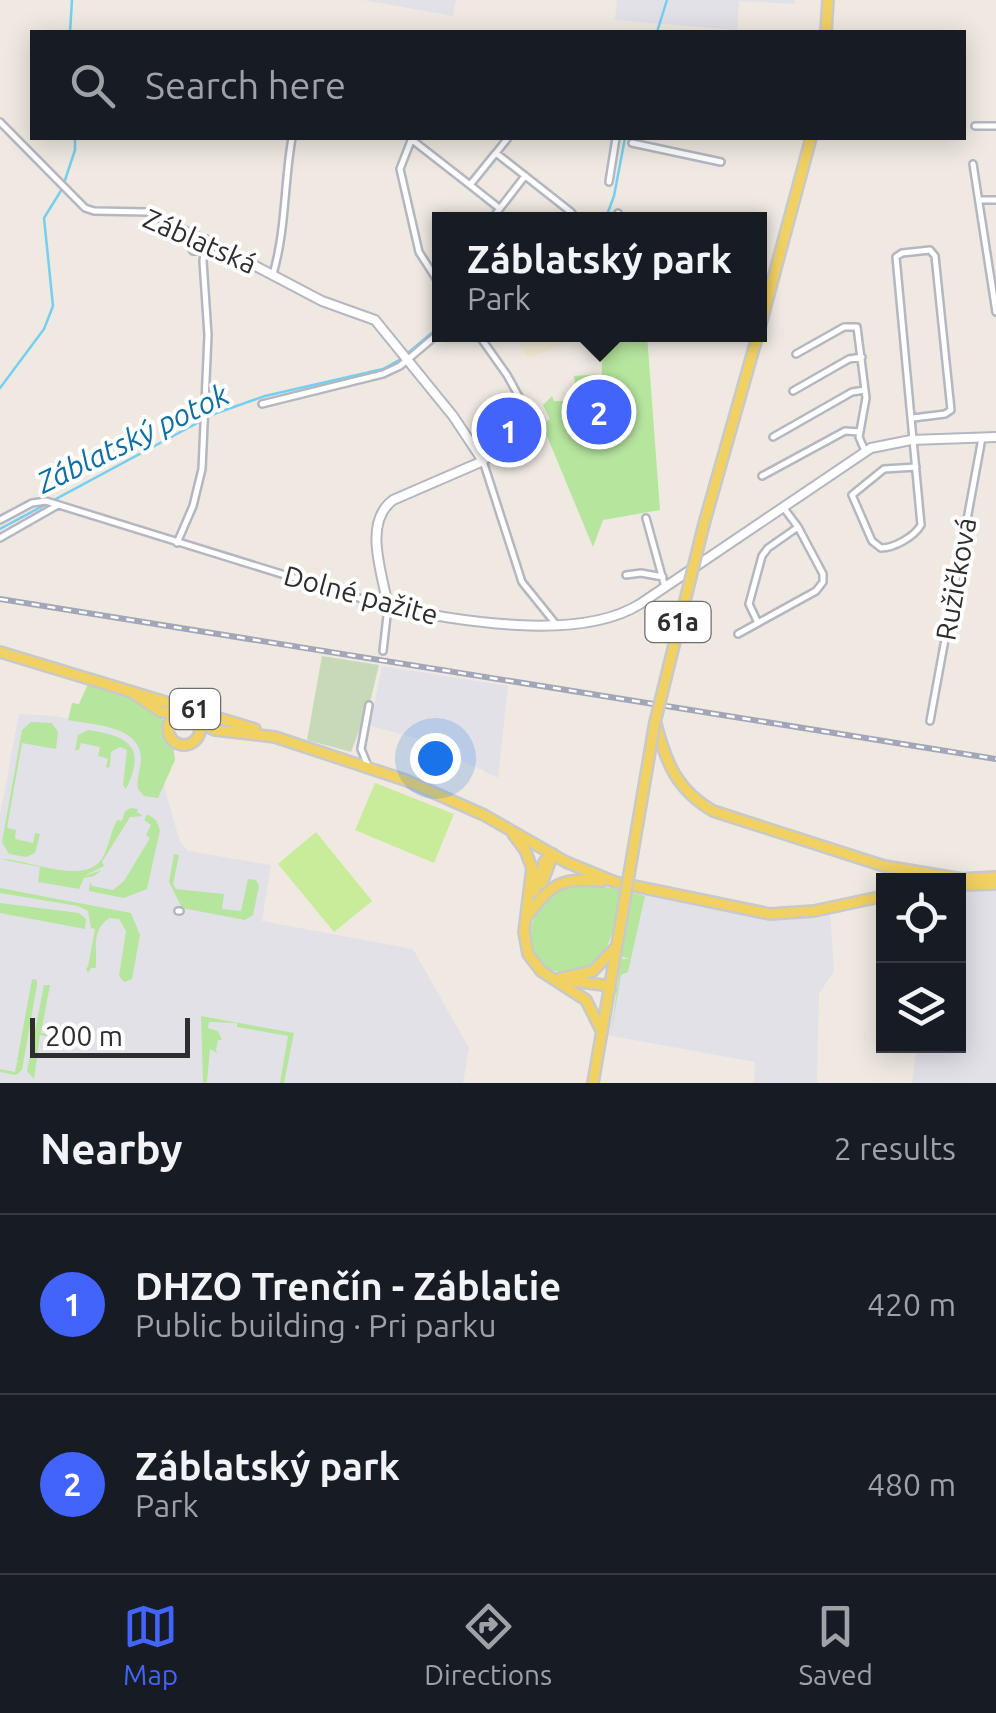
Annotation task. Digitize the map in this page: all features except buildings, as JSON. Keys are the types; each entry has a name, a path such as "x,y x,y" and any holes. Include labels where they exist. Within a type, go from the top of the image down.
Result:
{"main road":[{"path":"826,30 828,0"},
{"name":"61a","path":"767,300 810,140"},
{"name":"61a","path":"593,1083 656,722 704,524 755,342"},
{"name":"61","path":"0,652 368,766 436,792 553,854 616,882 770,914 816,911 876,898"},
{"name":"61","path":"122,689 160,711 189,714 215,730 266,735"},
{"name":"61","path":"160,711 170,736 178,743 189,744 215,730"},
{"name":"61","path":"169,726 176,715"},
{"path":"656,722 669,768 684,789 713,811 917,873"},
{"name":"61","path":"197,737 198,723"},
{"path":"509,829 530,859 532,876 524,938 530,957 541,971 586,1000 602,1032"},
{"path":"526,918 544,862 553,854"},
{"path":"966,882 996,880"},
{"path":"526,918 546,891 562,882 616,882"},
{"path":"555,979 592,971 616,946"},
{"path":"555,979 603,985 610,990"}],"street":[{"name":"Záblatská","path":"0,122 85,208 147,212 322,301 375,320 484,460"},
{"path":"975,126 996,126"},
{"path":"274,274 282,245 285,178 292,140"},
{"path":"410,140 400,169 419,252 432,271"},
{"path":"414,140 499,208"},
{"path":"470,185 506,140"},
{"path":"609,182 616,140"},
{"path":"632,143 721,162"},
{"path":"496,153 567,212"},
{"path":"973,164 996,312"},
{"path":"496,212 525,176"},
{"path":"978,197 996,200"},
{"path":"191,235 193,251 206,245"},
{"path":"177,543 198,490 205,425 206,245"},
{"path":"913,418 945,414 952,408 935,256 930,250 896,257 913,418 920,529 888,548 880,548 872,541 852,494 884,469 916,467"},
{"path":"796,354 854,325 859,330 865,390 860,432 865,451 889,442 996,437"},
{"path":"262,404 382,374 432,339"},
{"path":"383,651 388,607 376,532 381,512 392,500 532,438 536,431 483,342"},
{"path":"793,390 849,360 862,358"},
{"path":"773,437 852,392 865,390"},
{"path":"762,476 845,430 860,432"},
{"name":"Ružičková","path":"930,721 982,438"},
{"name":"Dolné pažite","path":"0,520 32,503 46,501 388,607 457,620 584,624 608,620 632,609 664,582 687,572 865,451"},
{"path":"484,460 522,582 555,623"},
{"path":"0,538 56,505"},
{"path":"738,634 822,585 823,574 783,506"},
{"path":"646,518 664,582"},
{"path":"758,624 749,604 762,556 798,527"},
{"path":"626,575 641,573 664,582"},
{"path":"368,766 361,749 369,704"},
{"path":"350,760 361,749"}],"shaded area":[{"path":"363,0 456,0 453,16"},
{"path":"617,0 795,0 795,4 739,1 737,30 615,20"},
{"path":"519,342 569,342 529,358"},
{"path":"382,666 508,686 498,778 416,738 370,726"},
{"path":"19,714 55,716 157,737 160,772 180,842 188,851 271,865 262,921 413,949 469,1048 463,1083 0,1083 0,815"},
{"path":"966,887 996,888 996,1083 912,1083 916,1053 966,1053"},
{"path":"631,890 763,918 830,912 834,971 819,994 817,1083 754,1083 755,1062 606,1035"}],"green space":[{"path":"601,342 648,342 660,510 603,520 593,547 542,424 550,419 543,405 552,396 554,401 577,397 574,376 602,374"},
{"path":"322,656 379,665 351,752 307,740"},
{"path":"88,684 130,696 162,718 175,760 158,798 144,796 138,789 141,757 132,738 113,728 68,720 72,703 79,704"},
{"path":"31,722 52,723 58,732 56,749 22,743 7,828 16,830 15,839 33,843 35,833 40,834 35,853 26,857 9,854 2,842 22,730"},
{"path":"88,730 114,736 130,746 135,762 126,789 123,785 127,750 120,747 111,752 110,767 106,768 108,759 98,756 100,747 81,743 79,750 75,750 78,735"},
{"path":"375,783 454,814 434,863 355,830"},
{"path":"138,809 143,816 130,817 102,862 104,866 84,876 102,870 84,878 79,889 38,882 40,867 0,859 70,871 95,866 103,857 117,820 122,821 125,811"},
{"path":"147,814 156,820 160,830 147,889 124,898 89,891 90,882 92,886 113,890 124,881 150,838 146,835 151,825 144,820"},
{"path":"316,832 372,901 334,932 278,864"},
{"path":"174,854 179,855 173,884 176,889 224,894 222,909 241,911 248,879 256,880 259,886 253,915 245,920 182,908 169,882"},
{"path":"586,882 645,896 628,972 621,975 611,1035 621,959 630,959 620,956 631,900 620,897 605,951 589,968 555,971 541,963 533,949 535,914 546,899 563,887"},
{"path":"0,888 131,913 140,935 132,979 124,982 119,976 126,931 119,919 109,918 100,928 96,968 88,973 95,929 91,928 88,911 0,893"},
{"path":"0,903 79,913 86,919 85,929 0,913"},
{"path":"32,979 37,980 37,985 22,1070 16,1075 0,1072 15,1072 20,1062 17,1061"},
{"path":"44,985 50,985 41,1033 60,1036 62,1026 66,1027 62,1040 40,1035 34,1079 27,1071"},
{"path":"201,1016 294,1033 284,1083 280,1083 288,1036 237,1027 237,1023 209,1022 208,1028 218,1031 222,1040 218,1040 219,1054 210,1049 207,1082 203,1083"}],"waterway":[{"path":"70,30 72,0"},
{"name":"Záblatský potok","path":"658,30 667,0"},
{"path":"0,388 44,329 53,306 44,218 62,189 75,140"},
{"name":"Záblatský potok","path":"608,212 625,140"},
{"name":"Záblatský potok","path":"409,352 432,333"},
{"name":"Záblatský potok","path":"0,529 214,414 265,396 383,369 401,359"}],"railway":[{"path":"0,599 996,759"}],"place":[{"name":"Záblatský park","path":"599,412"},
{"name":"DHZO Trenčín - Záblatie","path":"509,430"}]}
